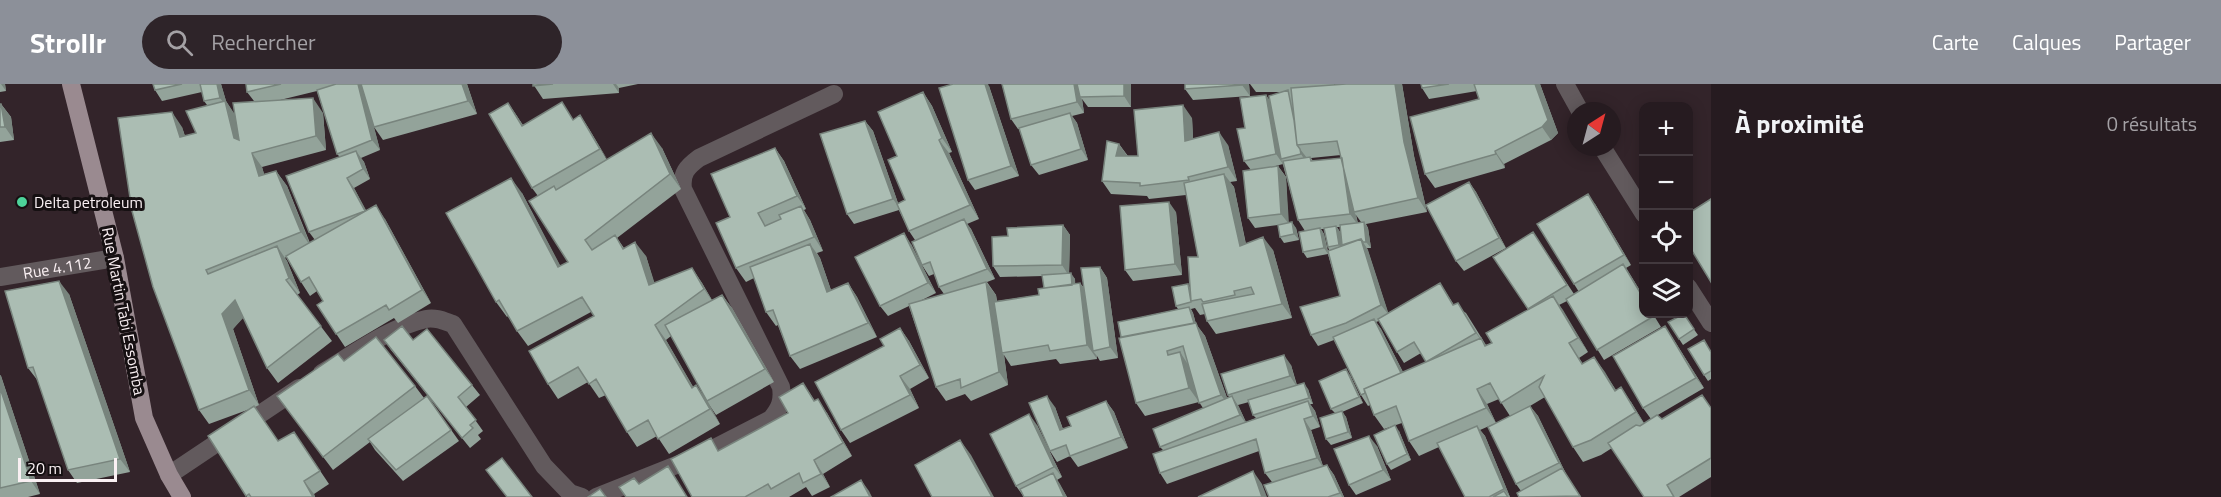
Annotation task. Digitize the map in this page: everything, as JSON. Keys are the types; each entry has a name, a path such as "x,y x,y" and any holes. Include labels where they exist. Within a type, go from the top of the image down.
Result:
{"main road":[{"name":"Rue Martin Tabi Essomba","path":"71,84 116,258 144,418 169,475 182,497"}],"street":[{"path":"1565,84 1575,102"},
{"path":"596,497 699,456 771,419 778,411 783,400 781,387 683,189 682,179 686,168 699,158 834,94"},
{"path":"1608,156 1641,210"},
{"name":"Rue 4.112","path":"0,277 116,258"},
{"path":"1693,294 1711,323"},
{"path":"169,475 342,360 402,328 427,318 440,319 453,324 544,466 570,493 582,497"}],"building":[{"path":"153,84 182,84 155,90"},
{"path":"200,84 217,84 220,98 204,101"},
{"path":"246,84 281,84 247,92"},
{"path":"336,84 358,84 372,140 337,154 317,90"},
{"path":"361,84 462,84 468,101 374,127"},
{"path":"953,84 985,84 1011,166 968,180 939,88"},
{"path":"1002,84 1074,84 1077,102 1011,119"},
{"path":"1077,84 1124,84 1124,96 1080,97"},
{"path":"1185,84 1242,84 1242,85 1185,89"},
{"path":"1346,84 1395,84 1404,142 1418,198 1354,212 1337,141 1297,145 1291,88"},
{"path":"1421,84 1449,84 1422,88"},
{"path":"1474,84 1535,84 1548,120 1542,127 1495,151 1496,154 1425,174 1410,117 1479,99"},
{"path":"1288,90 1297,145 1301,154 1281,159 1269,96"},
{"path":"923,92 942,138 939,140 970,205 909,231 897,204 905,200 888,160 897,156 878,112"},
{"path":"1266,95 1276,154 1244,161 1237,129 1245,128 1240,98"},
{"path":"313,98 316,136 252,153 259,176 276,171 301,232 206,270 208,274 277,246 289,278 286,280 321,326 267,368 235,300 222,314 249,390 199,410 153,287 132,211 118,118 172,112 180,137 196,133 186,111 225,101 234,138 239,140 233,103"},
{"path":"562,102 573,120 580,115 600,149 532,188 489,114 508,103 522,126"},
{"path":"1,104 5,127 0,127"},
{"path":"1183,105 1185,141 1219,132 1228,167 1188,177 1189,180 1140,186 1140,183 1102,181 1107,141 1119,144 1116,156 1138,156 1134,110"},
{"path":"1070,113 1081,149 1031,165 1019,128"},
{"path":"865,121 893,199 847,214 820,134"},
{"path":"651,133 670,174 585,240 592,250 615,235 623,249 635,242 649,285 692,268 704,289 655,325 692,388 696,385 710,409 658,439 648,420 627,432 596,379 589,384 578,367 548,384 529,351 594,316 582,297 517,331 499,300 496,302 446,213 511,178 558,267 568,262 529,201 554,186 556,190"},
{"path":"775,148 797,196 758,213 765,226 781,219 779,215 801,206 814,237 736,268 716,223 730,217 711,174"},
{"path":"356,151 363,169 347,178 365,211 309,232 286,176"},
{"path":"1310,157 1311,161 1342,158 1350,214 1298,220 1283,161"},
{"path":"1278,166 1281,214 1248,218 1243,171"},
{"path":"1224,174 1240,246 1263,237 1282,304 1207,321 1202,304 1254,294 1251,287 1234,291 1235,295 1203,302 1201,299 1191,301 1188,257 1198,257 1184,183"},
{"path":"1469,182 1499,238 1456,261 1426,205"},
{"path":"1588,194 1624,255 1574,284 1537,224"},
{"path":"1711,199 1711,282 1693,253 1693,210"},
{"path":"1169,202 1175,264 1125,270 1120,206"},
{"path":"376,205 422,290 389,310 386,305 336,334 317,305 323,301 309,277 301,282 286,256"},
{"path":"964,219 987,269 939,287 930,262 922,265 912,242"},
{"path":"1292,222 1294,234 1280,237 1278,225"},
{"path":"1364,222 1366,242 1361,239 1342,245 1340,225"},
{"path":"1063,225 1062,265 993,266 992,237 1008,236 1007,228"},
{"path":"1336,226 1339,245 1328,247 1324,228"},
{"path":"1320,228 1324,248 1303,252 1299,232"},
{"path":"1533,232 1567,285 1528,309 1493,257"},
{"path":"904,233 928,283 880,306 855,257"},
{"path":"1361,239 1381,305 1346,323 1311,335 1300,307 1340,296 1328,251"},
{"path":"810,244 827,292 848,283 868,323 790,356 773,310 766,312 750,267"},
{"path":"1623,264 1639,291 1639,318 1651,318 1597,350 1566,299"},
{"path":"1100,267 1110,347 1093,351 1081,268"},
{"path":"1071,273 1072,285 1044,288 1042,275"},
{"path":"59,281 120,459 68,470 33,367 28,368 5,291"},
{"path":"986,282 999,372 961,388 960,379 936,387 909,304"},
{"path":"1080,283 1087,345 1050,351 1048,345 1002,353 994,302 1039,295 1038,289"},
{"path":"1440,283 1453,305 1458,303 1476,333 1426,362 1414,342 1397,352 1378,319"},
{"path":"1188,284 1191,302 1176,306 1172,287"},
{"path":"722,295 765,369 707,401 665,325"},
{"path":"1553,296 1578,338 1569,343 1582,364 1594,357 1615,391 1621,387 1636,412 1591,440 1573,447 1539,387 1544,376 1501,403 1490,383 1477,389 1486,408 1409,441 1396,406 1374,415 1364,389 1481,338 1485,346 1492,343 1486,333"},
{"path":"1189,307 1194,323 1121,337 1118,322"},
{"path":"1676,318 1687,318 1694,329 1679,339 1668,322"},
{"path":"1374,319 1401,373 1364,389 1365,393 1361,395 1333,337"},
{"path":"1196,323 1221,395 1199,403 1183,346 1167,351 1168,355 1180,352 1189,388 1136,403 1119,338"},
{"path":"402,326 413,340 427,329 472,385 458,397 476,420 470,425 473,428 462,438 384,340"},
{"path":"1665,326 1696,378 1643,408 1613,356"},
{"path":"900,328 920,365 900,376 910,395 841,430 815,382 884,346 880,339"},
{"path":"376,337 415,386 323,457 277,396 338,354 344,361"},
{"path":"1704,340 1711,352 1711,371 1704,375 1688,349"},
{"path":"1284,355 1290,376 1228,395 1221,374"},
{"path":"1346,369 1359,397 1331,409 1319,381"},
{"path":"803,383 814,401 818,399 843,443 814,460 821,474 803,483 799,473 771,489 768,484 745,497 692,497 671,459 711,438 718,451 788,413 779,397"},
{"path":"1304,383 1309,398 1253,415 1248,400"},
{"path":"0,388 31,481 0,488"},
{"path":"1702,395 1711,408 1711,458 1667,485 1674,497 1644,497 1608,443 1636,425 1640,426 1657,415 1662,419"},
{"path":"427,396 451,430 396,470 368,439"},
{"path":"1047,396 1060,430 1071,426 1067,417 1106,401 1121,437 1070,456 1066,445 1050,451 1029,403"},
{"path":"1232,396 1240,415 1160,447 1153,429"},
{"path":"1308,401 1313,416 1304,419 1317,458 1265,473 1256,439 1160,473 1153,454"},
{"path":"254,406 278,441 294,432 320,471 304,481 313,497 251,497 249,494 246,496 208,436"},
{"path":"1530,406 1559,463 1516,484 1488,427"},
{"path":"1342,411 1348,432 1326,439 1320,418"},
{"path":"1029,414 1054,467 1016,486 990,434"},
{"path":"1395,425 1407,454 1387,464 1374,435"},
{"path":"1477,426 1504,489 1489,497 1465,497 1437,443"},
{"path":"1369,436 1383,470 1349,485 1334,449"},
{"path":"960,440 992,497 932,497 915,465"},
{"path":"502,458 532,497 507,497 486,470"},
{"path":"1327,465 1340,493 1328,497 1269,497 1264,485"},
{"path":"668,466 687,497 626,497 619,487 634,478 639,484"},
{"path":"1562,468 1580,496 1519,497 1517,493"},
{"path":"1253,471 1262,497 1198,497"},
{"path":"1053,473 1064,497 1024,497 1020,489"},
{"path":"861,480 870,497 831,497"},
{"path":"600,489 606,497 588,497"},
{"path":"1504,491 1508,497 1493,497"}],"place":[{"name":"Delta petroleum","path":"22,202"}]}
